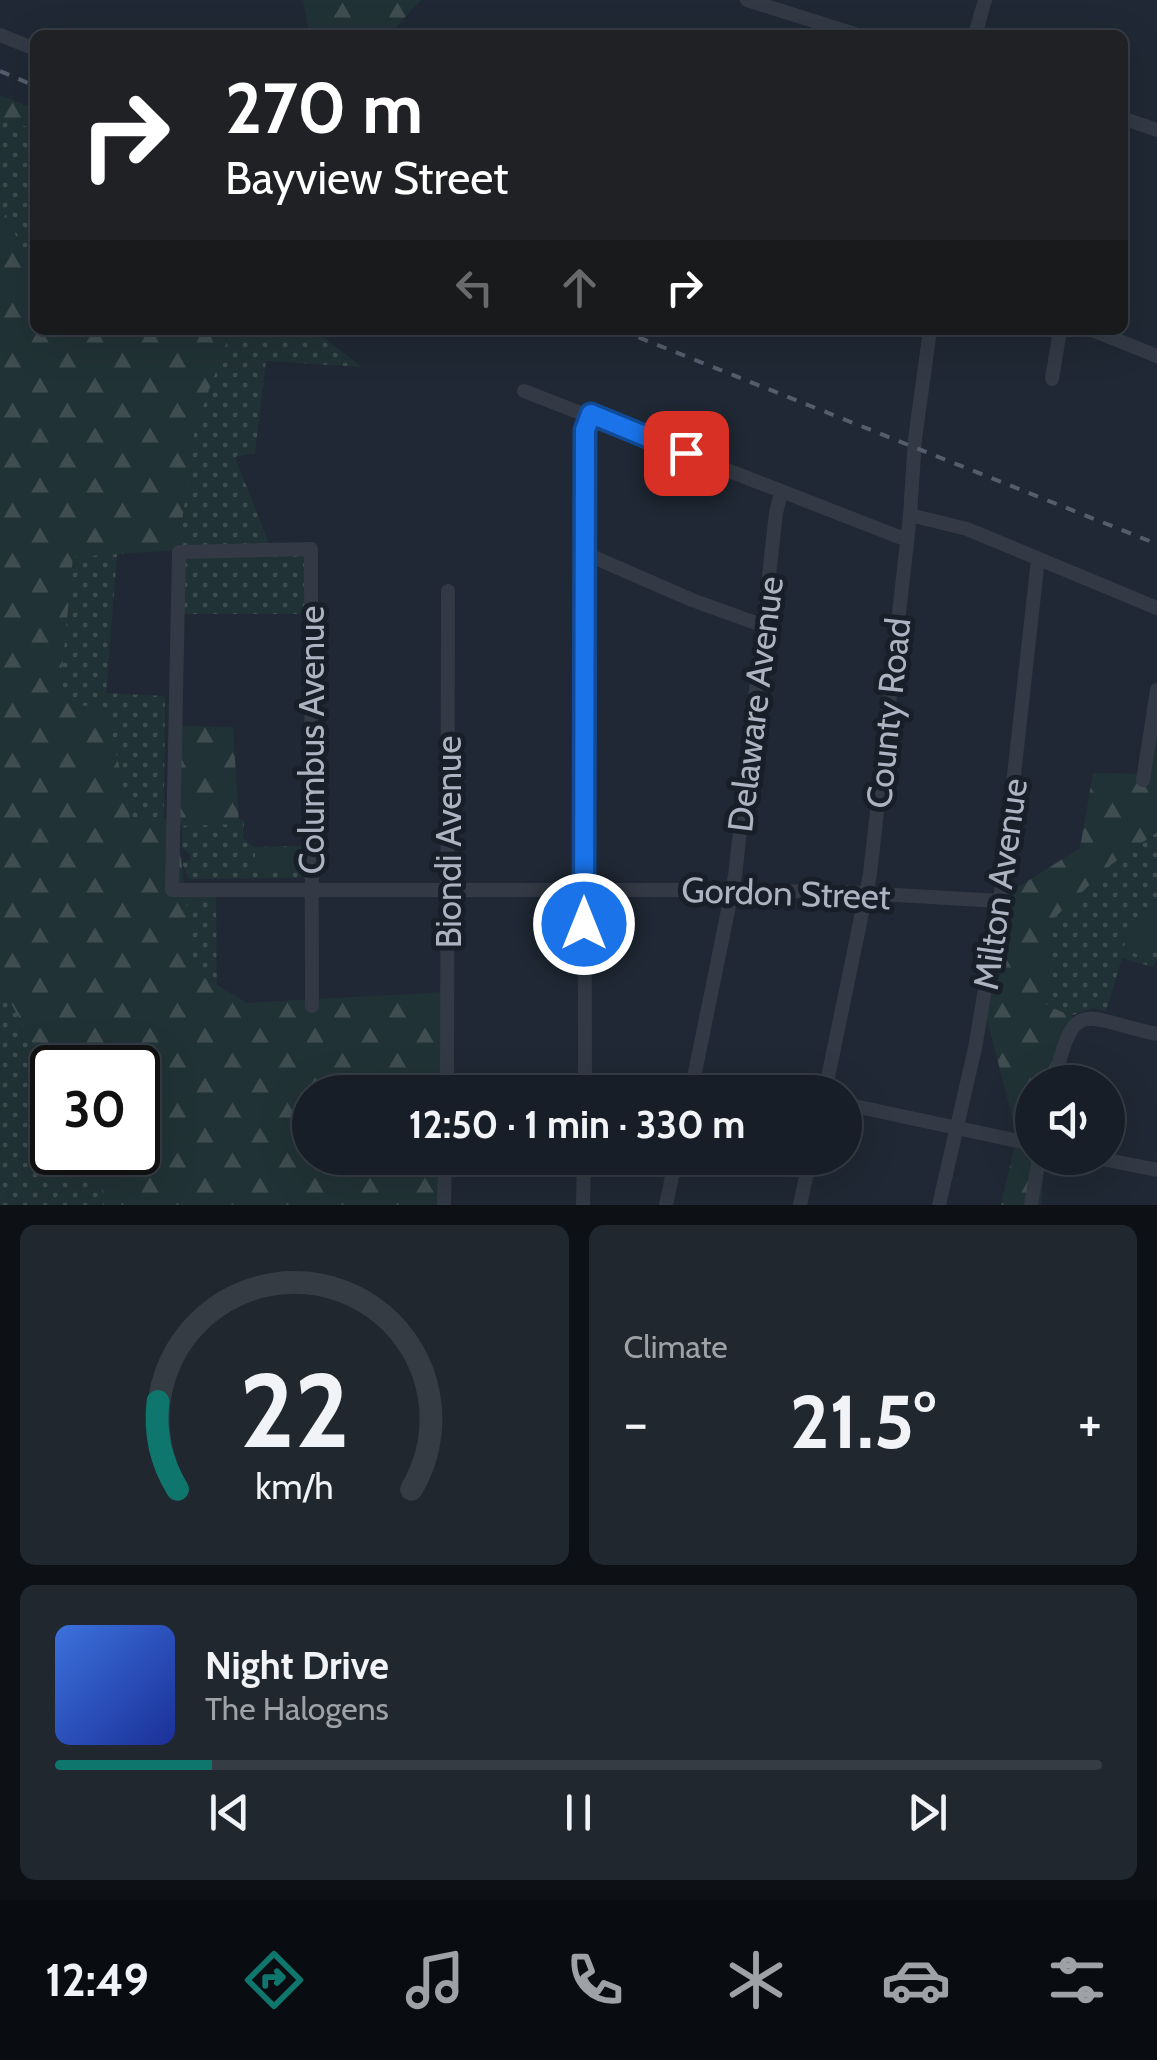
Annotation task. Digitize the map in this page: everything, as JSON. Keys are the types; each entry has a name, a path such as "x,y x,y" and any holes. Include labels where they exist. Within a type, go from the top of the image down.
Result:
{"street":[{"path":"748,0 834,30"},
{"path":"976,30 985,0"},
{"path":"0,35 30,47"},
{"path":"1128,120 1157,130"},
{"name":"County Road","path":"828,1075 866,894 929,335"},
{"path":"1052,379 1059,335"},
{"path":"1104,335 1157,356"},
{"path":"524,391 907,540"},
{"path":"585,1075 584,447 591,414"},
{"name":"Delaware Avenue","path":"694,1075 732,890 782,492"},
{"path":"910,514 966,530 1157,608"},
{"name":"Columbus Avenue","path":"172,890 179,552 311,549 312,1006"},
{"path":"584,553 764,626"},
{"name":"Milton Avenue","path":"939,1205 984,1004 1000,901 1038,559"},
{"name":"Biondi Avenue","path":"447,1075 448,591"},
{"path":"1143,780 1157,690"},
{"name":"Gordon Street","path":"172,890 732,890 1000,901"},
{"path":"1058,1065 1067,1033 1082,1019 1094,1018 1157,1034"},
{"path":"862,1108 1015,1140"},
{"path":"1125,1163 1157,1170"},
{"path":"444,1205 445,1175"},
{"path":"583,1205 584,1175"},
{"path":"666,1205 672,1175"},
{"path":"800,1205 806,1175"},
{"path":"1031,1205 1035,1175"}],"green space":[{"path":"303,0 421,0 394,30 309,30"},
{"path":"0,95 30,107 30,128 0,117"},
{"path":"0,100 30,112 30,335 135,335 106,693 165,696 163,895 216,895 217,1013 292,1077 292,1175 354,1175 433,1205 0,1205"},
{"path":"0,214 6,215 30,265 30,335 229,335 195,428 178,550 73,557 59,702 107,709 130,818 176,819 173,726 233,727 239,824 177,826 195,972 247,1003 447,992 447,1075 292,1075 292,1175 446,1175 446,1205 104,1205 100,1175 160,1175 160,1045 34,1045 0,983"},
{"path":"229,335 320,335 362,367 266,361 255,453 235,457 272,551 315,552 314,614 182,614 178,550 195,428"},
{"path":"1157,735 1157,832 1112,864 1052,920 1046,1005 1078,1019 1065,1065 1015,1065 1015,1127 985,1012 1004,896 1080,848 1093,773 1148,774"},
{"path":"244,820 243,838 254,847 303,846 303,874 299,878 189,879 182,863 190,860 190,854 182,848 182,822"},
{"path":"1157,832 1157,959 1153,967 1122,958 1106,1011 1093,1008 1070,1016 1046,1005 1052,920 1112,864"},
{"path":"298,849 299,871 255,871 255,850"},
{"path":"1142,906 1157,912 1157,941 1149,960 1123,948"},
{"path":"1015,1144 1015,1175 1044,1175 1041,1205 1001,1205"}],"railway":[{"path":"0,71 30,84"},
{"path":"633,335 1157,544"}],"route":[{"path":"584,924 585,430 591,414 686,453"}]}
